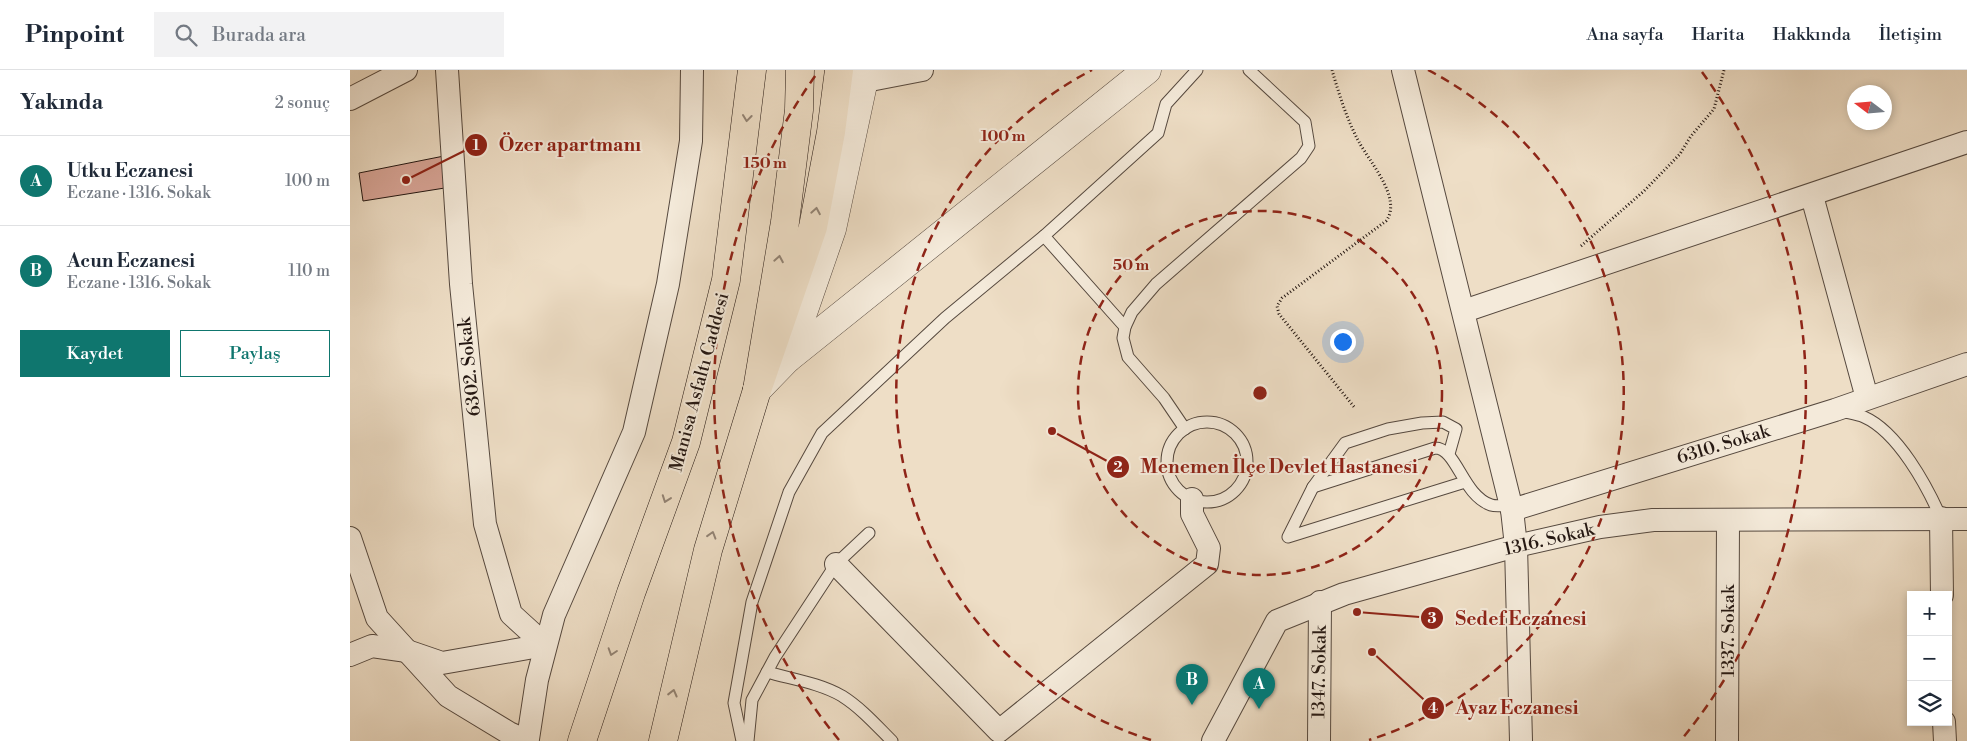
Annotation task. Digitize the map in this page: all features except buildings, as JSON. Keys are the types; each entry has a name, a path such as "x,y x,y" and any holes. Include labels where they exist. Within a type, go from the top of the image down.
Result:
{"highway":[{"name":"Manisa Asfaltı Caddesi","path":"582,741 631,593 686,442 726,280 752,70"},
{"path":"757,390 785,222 799,110 800,70"},
{"path":"663,741 708,550 757,390 813,227 831,132 839,70"}],"street":[{"name":"6302. Sokak","path":"447,70 461,284 485,524 511,614 545,645"},
{"path":"350,538 377,618 448,696 509,733 528,740 545,645 554,615 634,432 668,284 692,141 692,70"},
{"path":"787,359 832,228 865,76 922,70"},
{"path":"757,390 787,359 1147,70"},
{"path":"1403,70 1512,508 1516,546 1521,741"},
{"path":"350,99 401,71"},
{"path":"1464,311 1812,196 1967,142"},
{"path":"1812,196 1868,398"},
{"name":"6310. Sokak","path":"1512,508 1835,410 1967,364"},
{"path":"836,564 999,731 1207,564 1209,548 1192,514 1192,499"},
{"path":"1941,518 1942,591"},
{"name":"1316. Sokak","path":"1213,741 1277,621 1320,602 1344,594 1516,546 1600,527 1653,520 1967,519"},
{"name":"1337. Sokak","path":"1727,741 1728,521"},
{"name":"1347. Sokak","path":"1319,741 1320,602"},
{"path":"350,655 372,646 408,651 442,663 545,645"},
{"path":"1944,726 1944,741"}],"lane":[{"path":"742,741 734,703 752,602 788,492 822,433 945,318 1044,236 1158,133 1166,104 1197,70"},
{"path":"1184,429 1164,398 1128,357 1123,338 1125,327 1132,312 1156,284 1301,158 1309,146 1305,122 1249,70"},
{"path":"1044,236 1125,327"},
{"path":"1835,410 1864,417 1882,430 1905,454 1919,474 1941,518"},
{"path":"1211,422 1224,426 1240,439 1247,458 1246,472 1241,484 1231,494 1219,500 1205,502 1192,499 1182,493 1174,484 1167,460 1170,448 1184,429 1197,423 1211,422"},
{"path":"1449,454 1456,429 1450,424 1422,422 1388,429 1345,443 1313,487 1288,537 1465,482"},
{"path":"1313,487 1435,448 1442,448 1449,454 1471,491 1491,504 1512,508"},
{"path":"748,741 752,700 767,672 810,600 836,564 869,533"},
{"path":"767,672 822,687 841,696 874,722 892,741"}],"path":[{"path":"1332,70 1342,102 1359,142 1384,181 1391,209 1386,221 1282,298 1278,306 1278,314 1355,408"},
{"path":"1575,251 1644,191 1680,154 1691,136 1714,108 1724,70"}],"place":[{"name":"Özer apartmanı","path":"406,180"},
{"name":"Menemen İlçe Devlet Hastanesi","path":"1052,431"},
{"name":"Sedef Eczanesi","path":"1357,612"},
{"name":"Ayaz Eczanesi","path":"1372,652"},
{"name":"Acun Eczanesi","path":"1192,705"},
{"name":"Utku Eczanesi","path":"1259,709"}]}
